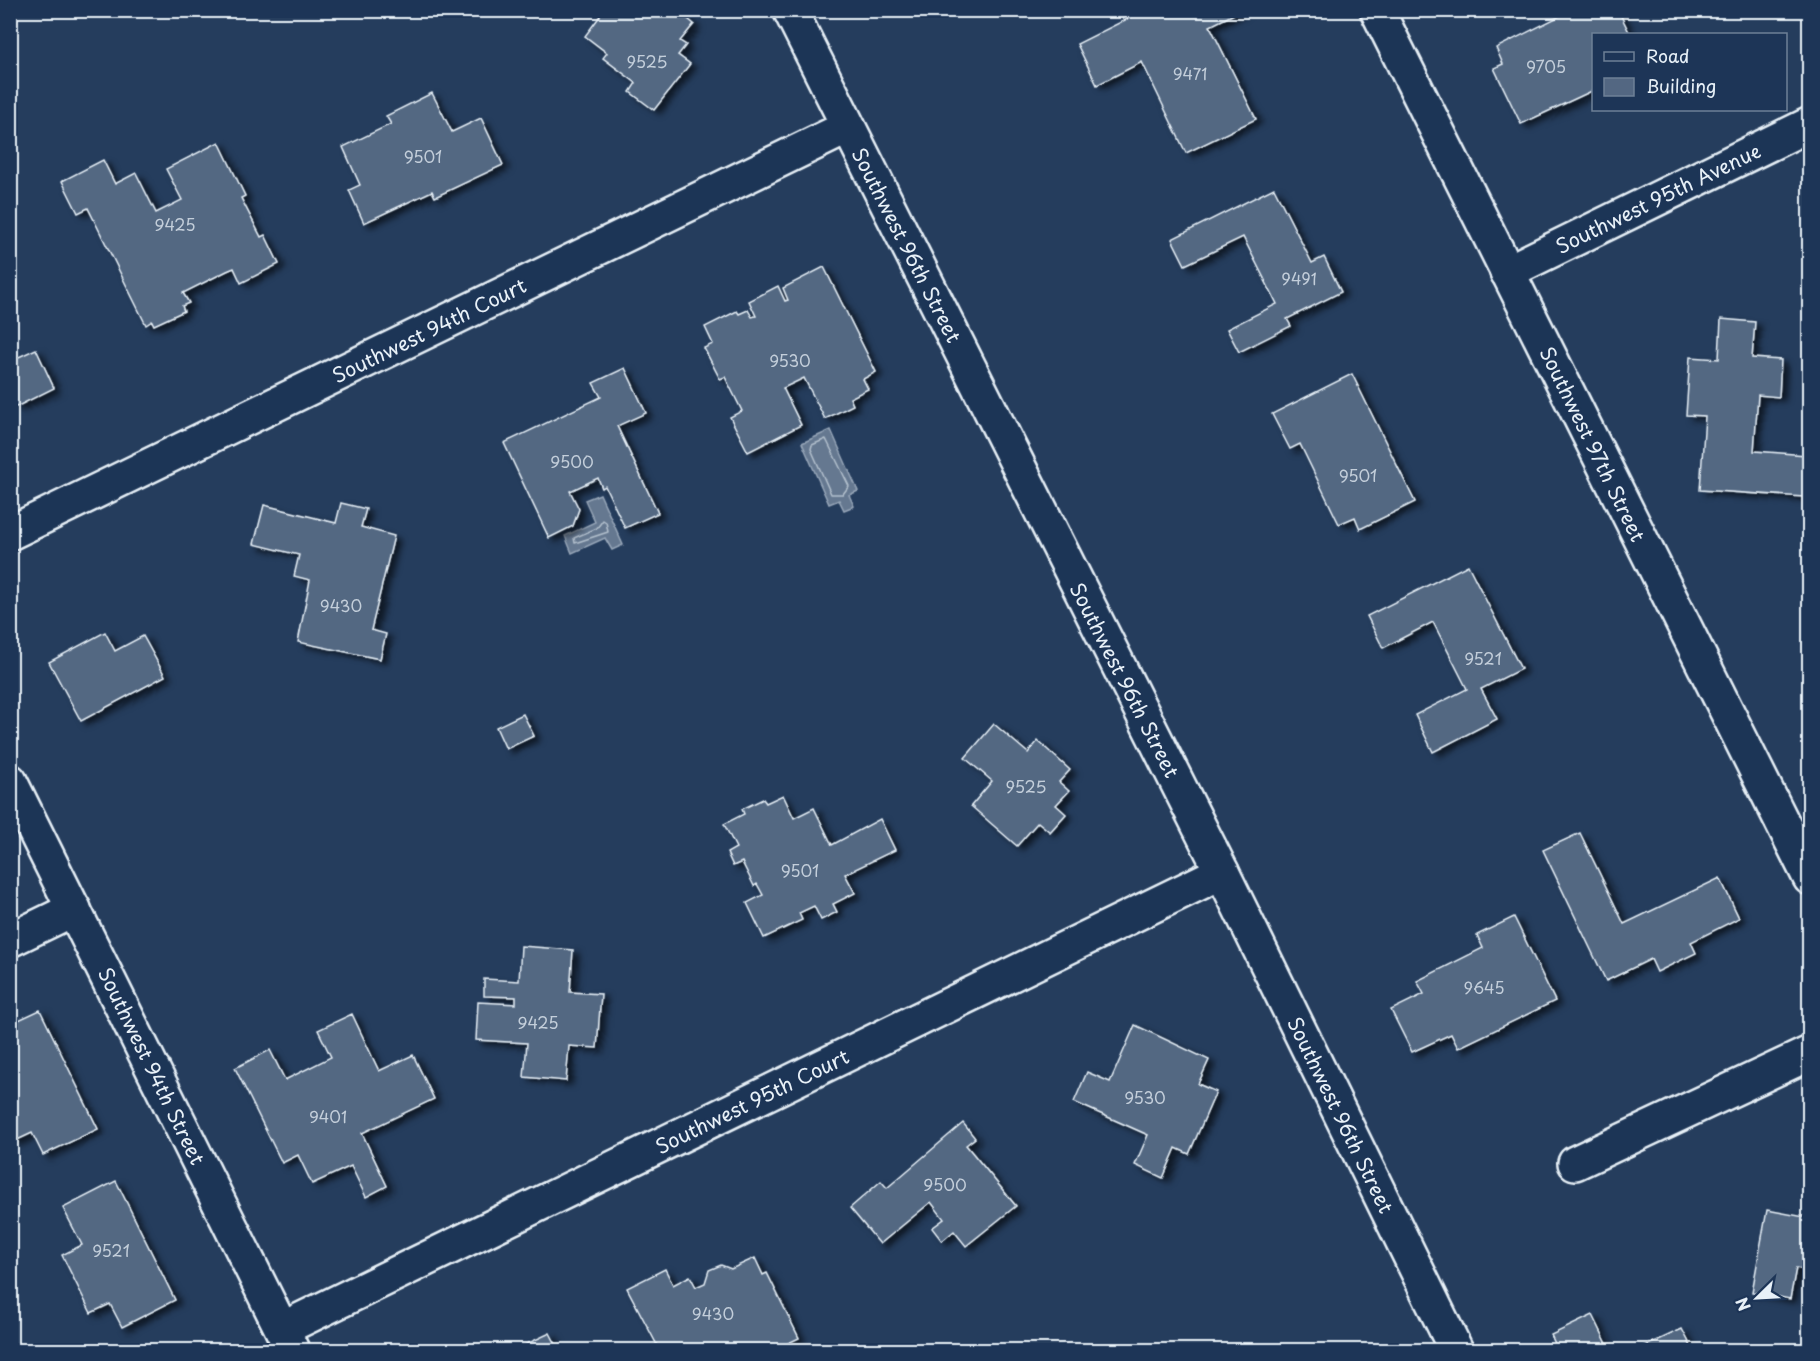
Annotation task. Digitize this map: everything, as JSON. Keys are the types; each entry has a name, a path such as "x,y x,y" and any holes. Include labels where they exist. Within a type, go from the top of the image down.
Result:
{"street":[{"name":"Southwest 96th Street","path":"790,10 1222,872 1456,1350"},
{"name":"Southwest 97th Street","path":"1377,10 1809,878"},
{"name":"Southwest 95th Avenue","path":"1507,272 1809,124"},
{"name":"Southwest 94th Court","path":"10,533 848,127"},
{"name":"Southwest 94th Street","path":"10,781 287,1340"},
{"name":"Southwest 95th Court","path":"287,1340 1222,872"},
{"path":"10,940 75,909"},
{"path":"1575,1162 1809,1053"}],"water":[{"path":"831,430 858,491 849,495 854,506 844,510 839,500 829,504 802,443"},
{"path":"600,494 623,545 612,550 605,538 572,553 565,536 595,522 585,500"}],"building":[{"path":"593,10 677,10 694,24 680,41 686,45 678,55 690,64 654,110 630,92 636,83 603,58 607,53 585,36 600,16"},
{"path":"1145,10 1242,10 1210,26 1256,119 1186,153 1142,62 1097,85 1077,44"},
{"path":"1572,10 1618,10 1630,33 1592,33 1592,91 1521,124 1494,68 1503,64 1496,48"},
{"path":"432,93 452,132 481,118 503,165 435,197 432,191 364,223 349,190 360,185 343,147 391,124 386,116"},
{"path":"219,142 245,196 241,198 261,237 265,235 279,264 241,283 234,268 227,271 183,293 189,303 182,306 184,311 154,325 152,321 146,325 88,208 78,213 62,181 103,160 115,184 136,173 156,213 182,200 166,169"},
{"path":"1274,188 1312,263 1324,257 1341,292 1287,319 1291,326 1239,352 1227,329 1277,304 1243,237 1185,265 1172,239"},
{"path":"824,267 876,372 863,379 868,389 850,398 853,405 825,419 804,378 783,388 801,425 748,452 730,417 742,411 725,377 720,379 704,348 713,344 705,327 737,311 739,314 748,310 752,317 756,316 749,301 778,286 785,301 788,300 783,288"},
{"path":"1721,319 1755,322 1752,358 1781,360 1779,397 1758,395 1754,451 1806,455 1804,497 1700,490 1705,416 1686,415 1690,357 1719,359"},
{"path":"36,349 54,388 16,407 10,395 10,361"},
{"path":"625,368 646,413 617,426 658,513 625,528 605,486 602,488 598,478 570,491 579,509 573,526 549,538 504,443 601,397 593,383"},
{"path":"1352,374 1415,502 1360,529 1355,517 1339,524 1300,444 1290,449 1272,414"},
{"path":"341,503 366,509 361,527 394,536 371,630 386,634 380,659 298,642 310,580 294,576 299,555 254,544 264,505 336,523"},
{"path":"1468,565 1521,669 1481,689 1497,719 1433,752 1415,715 1467,689 1433,622 1383,648 1367,616"},
{"path":"105,632 115,651 143,636 165,676 81,721 49,662"},
{"path":"523,714 534,736 506,749 496,727"},
{"path":"994,724 1028,753 1038,741 1070,770 1059,782 1069,791 1056,805 1066,814 1050,832 1038,822 1017,846 971,806 992,781 965,758"},
{"path":"783,795 794,818 814,808 832,845 880,819 895,850 845,874 855,893 833,904 837,912 821,920 814,906 799,913 802,920 764,938 747,903 763,895 757,884 754,886 742,862 733,866 727,853 736,848 724,824 744,814 742,809 763,799 766,803"},
{"path":"1580,833 1624,924 1720,878 1739,918 1691,942 1696,953 1657,972 1651,959 1606,981 1543,850"},
{"path":"1514,917 1555,1001 1458,1048 1451,1034 1412,1052 1391,1010 1424,994 1417,981 1483,948 1477,935"},
{"path":"521,946 573,950 570,992 601,994 597,1048 569,1046 566,1081 524,1077 527,1043 476,1040 478,1002 516,1004 516,997 484,996 484,979 519,981"},
{"path":"40,1010 98,1129 43,1155 32,1133 13,1142 10,1136 10,1024"},
{"path":"352,1014 379,1071 413,1055 434,1099 362,1133 387,1186 366,1197 351,1166 312,1184 298,1155 282,1163 235,1068 270,1050 285,1080 331,1057 318,1030"},
{"path":"1135,1025 1209,1060 1198,1084 1216,1092 1189,1154 1176,1148 1163,1178 1135,1165 1148,1135 1074,1102 1087,1072 1110,1082"},
{"path":"963,1123 975,1138 966,1145 1016,1206 966,1246 954,1231 942,1241 932,1228 944,1219 931,1202 880,1244 850,1208 881,1181 887,1188"},
{"path":"116,1181 175,1300 122,1327 110,1304 91,1313 62,1255 82,1245 63,1208"},
{"path":"1767,1210 1810,1218 1810,1271 1796,1268 1790,1299 1752,1292"},
{"path":"755,1258 763,1275 767,1273 799,1338 774,1350 656,1350 654,1346 657,1345 627,1288 665,1269 673,1285 690,1276 696,1287 705,1283 709,1270 721,1265 731,1269"},
{"path":"1593,1315 1610,1350 1558,1350 1551,1335"},
{"path":"1682,1329 1693,1350 1637,1350"},
{"path":"550,1333 559,1350 524,1350 522,1346"}]}
